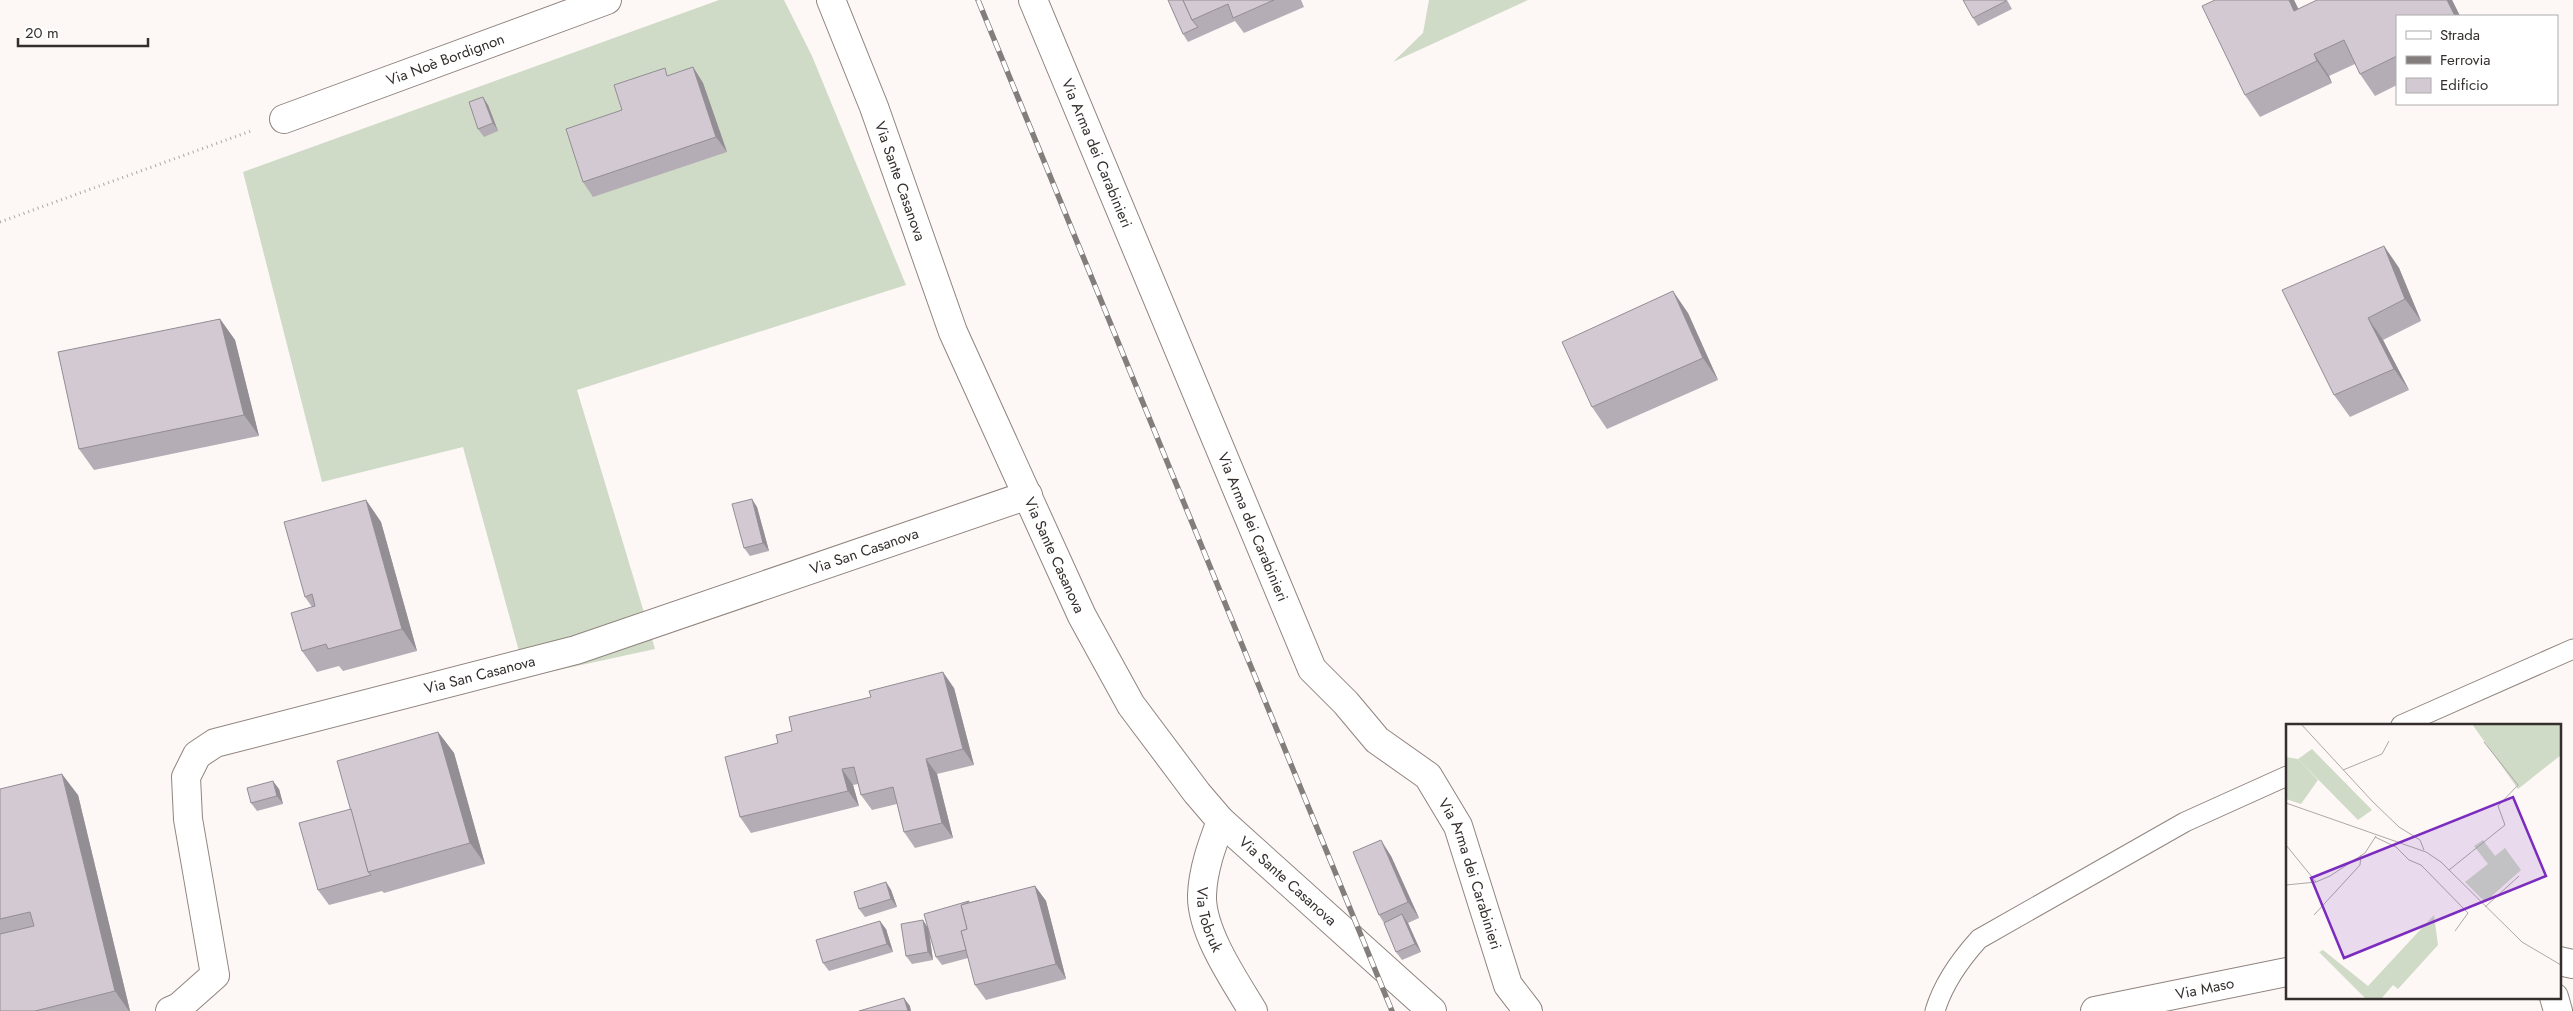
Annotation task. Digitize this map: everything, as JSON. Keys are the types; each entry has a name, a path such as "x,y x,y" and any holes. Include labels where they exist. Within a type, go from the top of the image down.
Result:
{"street":[{"name":"Via Noè Bordignon","path":"284,119 607,0"},
{"name":"Via Sante Casanova","path":"831,0 874,107 954,332 1082,616 1132,705 1197,793 1221,820 1432,1011"},
{"name":"Via Arma dei Carabinieri","path":"1033,0 1312,669 1346,703 1377,740 1428,776 1458,826 1508,985 1528,1011"},
{"name":"Via San Casanova","path":"170,1011 179,1007 215,975 188,819 186,777 197,755 215,743 576,650 1028,495"},
{"name":"Via Tobruk","path":"1221,820 1208,857 1202,897 1218,954 1253,1011"},
{"path":"2560,961 2573,964"},
{"name":"Via Maso","path":"2095,1011 2286,972"},
{"path":"2554,998 2558,1011"}],"lane":[{"path":"2403,724 2573,649"},
{"path":"1935,1011 1939,998 1960,960 1979,939 2185,822 2286,776"}],"path":[{"path":"0,222 284,119"}],"green space":[{"path":"719,0 784,0 812,56 906,285 577,390 655,649 526,677 463,447 322,482 243,172"},
{"path":"1429,0 1528,0 1393,62 1423,33"}],"building":[{"path":"1168,0 1183,0 1192,20 1198,27 1183,34"},
{"path":"1183,0 1274,0 1233,18 1228,4 1192,20"},
{"path":"1963,0 2006,0 2006,1 1973,18"},
{"path":"2215,0 2289,0 2294,11 2317,0 2447,0 2454,15 2396,15 2396,56 2360,74 2344,40 2314,54 2317,61 2245,95 2202,6"},
{"path":"693,67 716,137 583,182 566,129 622,110 614,85 665,68 667,76"},
{"path":"483,97 493,123 478,129 469,102"},
{"path":"2384,246 2405,299 2368,318 2394,369 2334,395 2282,290"},
{"path":"1673,291 1703,358 1592,407 1562,342"},
{"path":"220,319 244,415 79,449 58,352"},
{"path":"752,499 763,543 744,548 732,504"},
{"path":"366,500 402,629 328,649 326,644 302,651 291,613 315,606 312,594 305,597 284,522"},
{"path":"943,672 963,749 926,759 942,823 904,832 893,787 861,795 854,767 842,769 848,791 740,817 725,757 778,743 776,735 792,731 789,717 871,697 869,691"},
{"path":"438,732 470,843 368,872 337,761"},
{"path":"62,774 115,991 35,1011 0,1011 0,934 34,926 30,912 0,919 0,789"},
{"path":"273,781 277,796 251,803 247,788"},
{"path":"351,809 368,872 371,875 318,890 299,823"},
{"path":"1381,840 1408,902 1379,915 1353,852"},
{"path":"886,882 891,899 859,909 854,892"},
{"path":"1035,886 1056,964 975,985 961,931 967,929 961,905"},
{"path":"969,901 961,905 967,929 961,931 966,950 936,957 924,914"},
{"path":"1402,914 1415,944 1396,952 1384,923"},
{"path":"923,920 928,952 906,956 901,924"},
{"path":"880,921 887,944 823,963 816,940"},
{"path":"904,998 908,1011 859,1011"}],"railway":[{"path":"978,0 1392,1011"}]}
